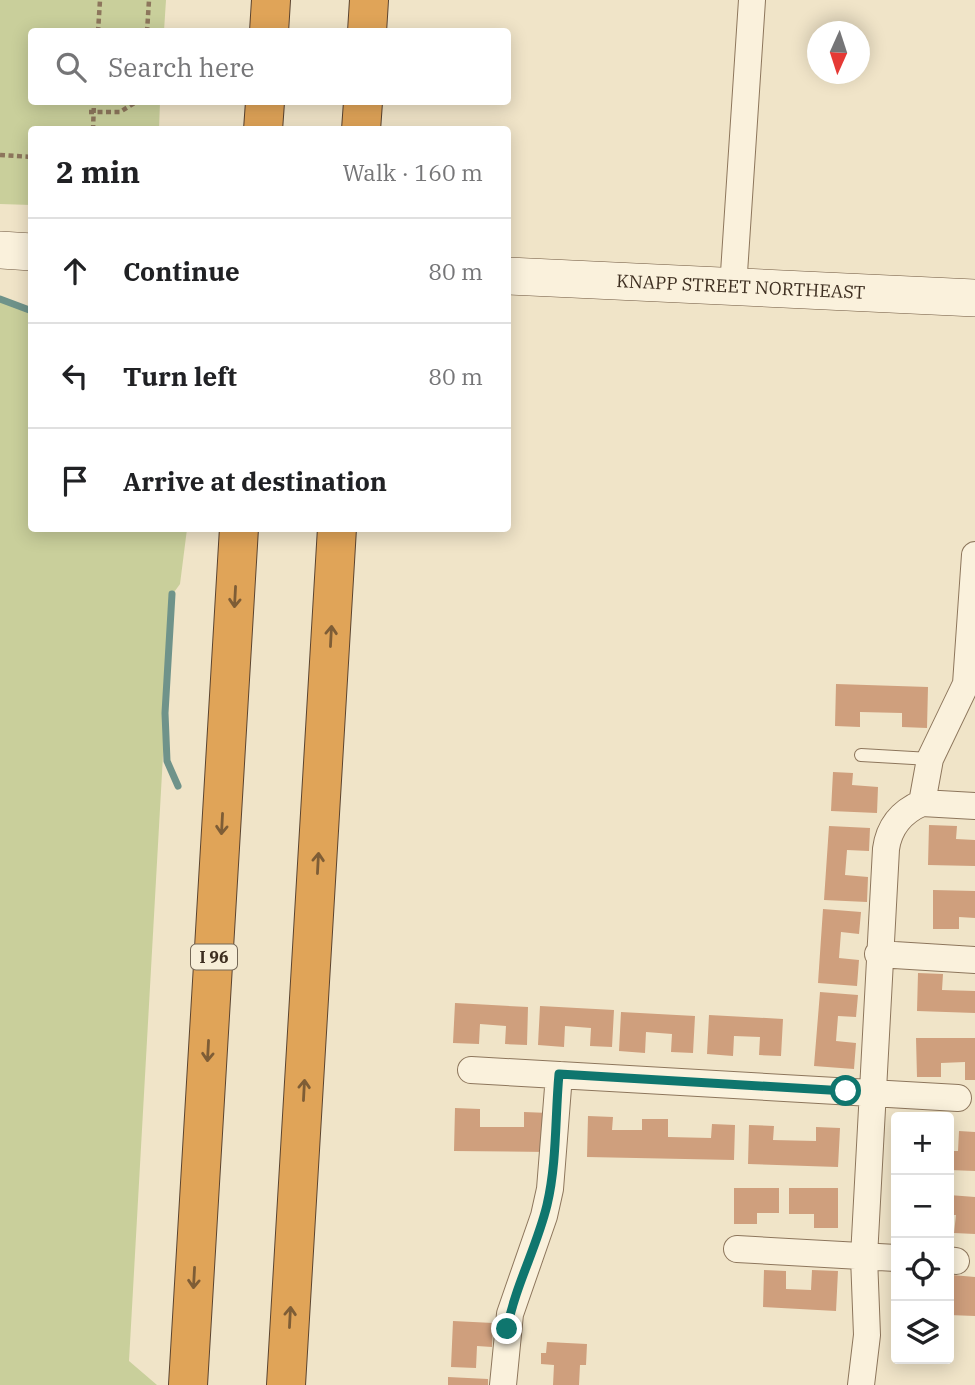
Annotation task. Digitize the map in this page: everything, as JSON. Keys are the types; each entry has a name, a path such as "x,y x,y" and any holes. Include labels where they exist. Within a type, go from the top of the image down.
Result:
{"highway":[{"path":"269,28 271,0"},
{"path":"367,28 369,0"},
{"path":"263,126 265,105"},
{"path":"361,126 363,105"},
{"name":"I 96","path":"188,1385 239,532"},
{"path":"286,1385 338,532"}],"main road":[{"path":"0,250 28,252"},
{"name":"KNAPP STREET NORTHEAST","path":"511,276 975,298"}],"street":[{"path":"733,288 752,0"},
{"path":"922,803 930,760 966,684 975,555"},
{"path":"861,1385 867,1335 864,1257 878,954 887,839 901,816 922,803 975,806"},
{"path":"878,954 975,960"},
{"path":"471,1070 958,1098"},
{"path":"503,1385 510,1314 544,1216 550,1189 559,1074"},
{"path":"737,1249 891,1258"}],"lane":[{"path":"861,755 930,760"}],"path":[{"path":"98,28 100,0"},
{"path":"147,28 149,0"},
{"path":"93,105 93,126"},
{"path":"92,112 120,112 131,105"},
{"path":"0,155 28,157"}],"green space":[{"path":"0,0 166,0 164,28 28,28 28,105 160,105 159,126 28,126 28,205 0,204"},
{"path":"0,299 28,310 28,532 187,532 180,584 172,595 129,1361 157,1385 0,1385"}],"building":[{"path":"836,684 928,687 927,728 902,727 902,713 860,712 860,727 835,726"},
{"path":"833,772 853,773 852,785 878,787 877,813 831,811"},
{"path":"929,825 957,826 956,839 975,840 975,866 928,865"},
{"path":"829,826 870,828 869,851 847,850 845,875 868,877 867,902 824,900"},
{"path":"933,890 975,891 975,918 959,917 959,929 933,929"},
{"path":"823,909 861,912 859,934 841,932 839,958 859,960 857,986 818,983"},
{"path":"918,973 943,974 942,990 975,991 975,1013 917,1011"},
{"path":"820,992 858,995 856,1017 838,1016 836,1041 856,1043 854,1069 814,1066"},
{"path":"455,1003 528,1007 527,1045 505,1044 506,1026 480,1024 479,1044 453,1043"},
{"path":"540,1006 614,1010 612,1047 590,1046 591,1028 565,1026 564,1047 538,1045"},
{"path":"621,1012 695,1016 693,1053 671,1052 672,1034 646,1032 645,1053 619,1051"},
{"path":"709,1015 783,1019 781,1056 759,1055 760,1037 734,1036 733,1056 707,1054"},
{"path":"916,1038 975,1038 975,1080 965,1080 965,1062 941,1063 941,1077 917,1077"},
{"path":"455,1108 480,1109 480,1127 524,1127 524,1112 549,1113 548,1152 454,1151"},
{"path":"588,1116 613,1117 612,1130 642,1130 642,1119 668,1119 668,1137 711,1138 712,1124 735,1125 734,1160 587,1157"},
{"path":"749,1125 774,1126 773,1140 816,1141 816,1127 840,1128 838,1167 748,1164"},
{"path":"959,1131 975,1132 975,1171 954,1170 954,1151 958,1151"},
{"path":"734,1188 779,1188 779,1213 757,1213 757,1224 734,1224"},
{"path":"789,1188 838,1188 838,1228 814,1228 814,1214 789,1214"},
{"path":"954,1195 975,1197 975,1234 954,1233"},
{"path":"764,1270 786,1271 786,1289 811,1290 812,1270 838,1271 836,1311 763,1307"},
{"path":"954,1275 975,1277 975,1316 954,1315"},
{"path":"453,1321 493,1323 492,1347 477,1346 476,1368 451,1367"},
{"path":"547,1342 587,1344 586,1365 580,1365 579,1385 553,1385 554,1365 541,1364 541,1353 546,1353"},
{"path":"448,1377 488,1379 488,1385 448,1385"}],"waterway":[{"path":"0,299 28,310"},
{"path":"172,594 165,713 167,761 178,786"}],"route":[{"path":"507,1329 544,1216 550,1189 559,1074 846,1091"}]}
